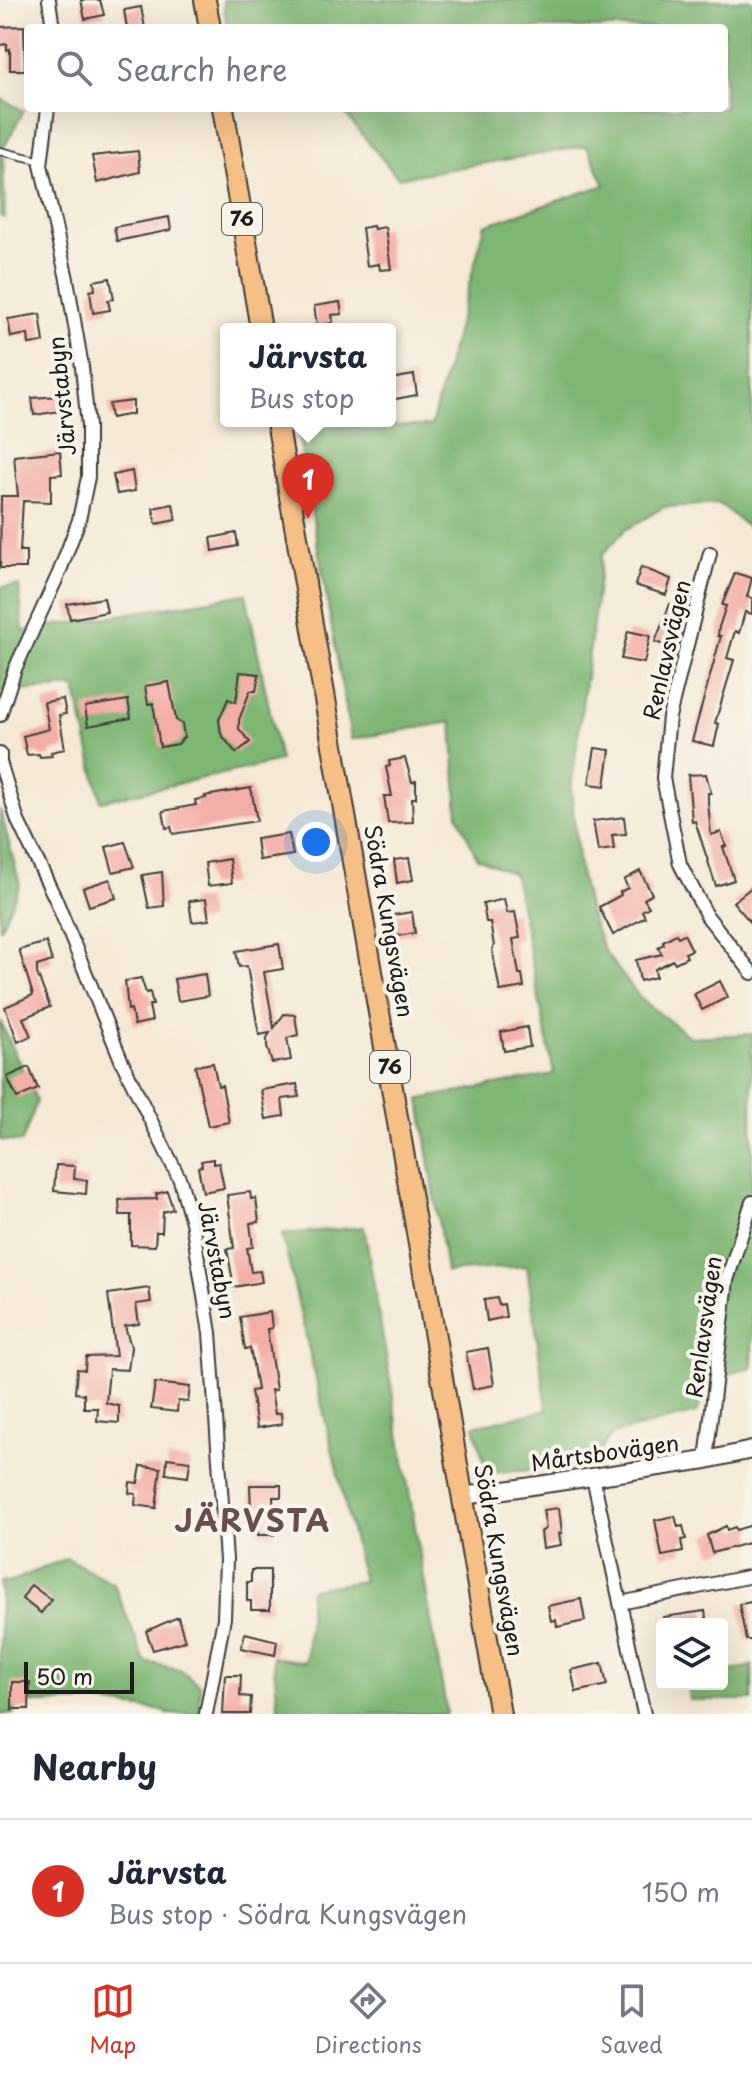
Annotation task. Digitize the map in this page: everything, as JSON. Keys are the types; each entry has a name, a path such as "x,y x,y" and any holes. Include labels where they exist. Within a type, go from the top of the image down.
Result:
{"main road":[{"path":"205,0 209,24"},
{"name":"76","path":"224,112 260,323"},
{"name":"Södra Kungsvägen","path":"278,427 500,1714"}],"street":[{"path":"49,0 52,24"},
{"name":"Järvstabyn","path":"0,715 15,669 59,573 79,520 88,477 88,426 82,367 42,161 48,112"},
{"name":"Renlavsvägen","path":"710,553 669,717 663,778 680,864 707,916 752,973"},
{"name":"Järvstabyn","path":"0,754 18,821 56,900 122,1062 180,1180 194,1231 210,1333 226,1560 224,1618 206,1714"},
{"name":"Renlavsvägen","path":"706,1460 727,1280 752,1202"},
{"name":"Mårtsbovägen","path":"464,1496 706,1460 752,1450"},
{"path":"593,1477 644,1714"},
{"path":"620,1603 752,1576"}],"lane":[{"path":"0,151 42,161"}],"green space":[{"path":"223,0 752,0 752,531 720,504 664,507 624,531 602,555 571,789 579,868 589,912 604,951 641,999 690,1037 752,1034 752,1368 709,1379 697,1413 612,1434 591,1466 487,1473 474,1426 547,1410 527,1266 446,1272 420,1099 554,1074 514,874 477,858 458,815 452,722 351,739 297,427 431,426 485,225 605,185 587,146 398,178 343,112 728,112 728,24 226,24"},
{"path":"0,98 24,111 3,149 5,218 0,216"},
{"path":"19,586 23,631 246,594 280,761 101,801 75,687 0,692 0,587"},
{"path":"0,809 20,885 0,929"},
{"path":"0,1021 37,1101 22,1142 0,1140"},
{"path":"364,1227 447,1714 279,1714 273,1657 306,1662 310,1589 363,1581 282,1234"},
{"path":"67,1558 114,1584 145,1662 179,1669 200,1685 200,1714 166,1714 166,1711 91,1702 16,1703 13,1714 0,1714 0,1581 10,1582"},
{"path":"752,1666 752,1700 689,1700 688,1690 728,1690 728,1672"}],"building":[{"path":"81,0 100,0 104,15 85,19"},
{"path":"141,7 144,24 126,24 124,10"},
{"path":"24,26 24,70 10,70 10,49 7,50 7,44 0,45 0,27"},
{"path":"138,151 140,172 97,183 92,156"},
{"path":"169,217 171,230 117,241 114,227"},
{"path":"373,226 374,229 385,227 391,269 380,270 379,264 367,266 362,228"},
{"path":"110,278 114,299 108,300 110,310 93,313 90,291 95,290 94,281"},
{"path":"340,302 342,314 332,315 333,323 317,323 314,306"},
{"path":"40,314 44,342 29,344 28,334 11,337 8,319"},
{"path":"414,375 417,395 396,399 396,378"},
{"path":"60,396 61,411 34,415 32,398"},
{"path":"133,401 133,414 111,418 109,404"},
{"path":"60,451 62,474 51,475 51,502 23,501 20,551 26,551 26,568 0,568 1,496 18,496 14,456"},
{"path":"132,471 135,491 117,494 113,475"},
{"path":"173,504 176,520 156,524 153,508"},
{"path":"236,533 238,546 213,551 211,538"},
{"path":"641,567 671,579 666,595 635,585"},
{"path":"735,573 752,578 747,597 752,598 752,614 745,612 727,658 734,660 715,723 719,724 714,746 692,741 721,636 718,636 719,627 726,606 722,605"},
{"path":"104,598 107,612 70,619 67,604"},
{"path":"670,604 683,608 670,647 655,642"},
{"path":"628,631 650,636 644,663 621,659"},
{"path":"240,672 259,674 256,691 250,691 239,720 239,729 250,742 236,753 221,734 219,720 228,699 236,702"},
{"path":"169,682 176,720 182,724 184,737 178,744 160,747 153,703 148,704 145,686"},
{"path":"63,699 66,714 59,715 65,749 51,752 52,756 27,755 23,736 49,729 44,702"},
{"path":"128,700 131,718 88,726 85,707"},
{"path":"595,748 610,750 605,786 589,784"},
{"path":"405,758 412,782 416,781 416,798 412,798 413,822 388,823 384,796 392,796 386,767 390,766 389,761"},
{"path":"706,774 711,793 708,793 708,802 711,835 721,832 734,880 716,886 695,821 692,822 688,775"},
{"path":"251,788 257,821 173,834 171,827 166,828 163,811 196,805 195,800 205,796"},
{"path":"624,817 626,834 612,835 614,849 598,851 593,821"},
{"path":"289,834 293,855 259,860 256,839"},
{"path":"125,842 134,867 113,872 106,847"},
{"path":"409,858 413,880 397,883 394,860"},
{"path":"229,859 232,883 208,886 205,863"},
{"path":"640,871 652,894 644,899 649,907 642,911 645,917 613,935 599,907 621,895 620,892 628,888 624,880"},
{"path":"162,872 164,906 149,908 142,875"},
{"path":"110,879 116,898 89,906 83,888"},
{"path":"752,887 752,924 733,902"},
{"path":"206,899 209,920 192,922 189,901"},
{"path":"504,899 507,913 515,912 520,938 513,939 524,987 500,991 490,922 486,922 483,904"},
{"path":"412,912 415,933 397,936 393,915"},
{"path":"676,934 678,937 684,934 692,950 685,953 687,957 655,969 656,977 640,981 636,960 662,954 658,947"},
{"path":"46,942 52,961 37,966 37,973 50,1007 23,1018 31,1036 18,1042 5,1007 33,995 19,950"},
{"path":"279,944 283,969 264,972 274,1028 284,1014 295,1015 298,1035 287,1038 291,1060 272,1063 267,1047 270,1033 259,1035 247,966 239,967 236,951"},
{"path":"205,974 208,996 178,1001 174,979"},
{"path":"141,978 146,993 150,992 152,1021 134,1025 131,1009 128,1010 125,981"},
{"path":"720,981 728,997 702,1010 694,994"},
{"path":"527,1027 530,1047 504,1051 501,1032"},
{"path":"213,1063 218,1086 222,1085 229,1122 208,1126 195,1066"},
{"path":"29,1067 38,1089 17,1098 7,1077"},
{"path":"297,1084 299,1097 282,1099 284,1116 266,1119 261,1090"},
{"path":"213,1159 213,1164 219,1163 224,1188 203,1192 198,1167 202,1166 201,1161"},
{"path":"56,1165 75,1166 74,1179 87,1180 86,1194 54,1191"},
{"path":"167,1191 173,1209 163,1212 162,1232 156,1232 155,1246 131,1245 131,1215 120,1215 119,1200 157,1199 156,1194"},
{"path":"250,1192 251,1199 256,1198 259,1222 250,1223 253,1247 247,1248 251,1272 260,1271 262,1282 234,1287 227,1249 234,1248 227,1195"},
{"path":"149,1288 151,1302 136,1304 139,1324 125,1326 131,1347 128,1370 109,1369 106,1403 119,1406 119,1423 97,1421 98,1408 84,1408 84,1394 75,1393 77,1369 85,1370 86,1357 116,1356 108,1294"},
{"path":"497,1298 499,1305 504,1304 506,1317 487,1321 484,1300"},
{"path":"270,1312 272,1328 267,1329 276,1390 271,1390 275,1414 281,1413 282,1424 257,1428 251,1391 257,1390 250,1348 245,1349 240,1317"},
{"path":"488,1348 494,1385 473,1389 466,1352"},
{"path":"155,1383 190,1387 188,1402 178,1401 177,1412 151,1409"},
{"path":"167,1458 190,1461 188,1477 166,1474"},
{"path":"141,1466 161,1468 156,1508 135,1505 136,1494 129,1493 130,1482 138,1483"},
{"path":"250,1485 281,1485 281,1497 273,1497 274,1535 258,1535 257,1515 251,1515"},
{"path":"559,1508 561,1545 543,1548 541,1532 546,1528 543,1510"},
{"path":"675,1516 678,1527 683,1526 686,1539 681,1540 683,1552 662,1556 655,1520"},
{"path":"752,1525 752,1542 712,1553 707,1535 726,1526 727,1530 735,1527 736,1530"},
{"path":"251,1570 270,1570 270,1610 251,1610 251,1601 247,1601 247,1582 251,1582"},
{"path":"31,1585 51,1600 41,1613 22,1599"},
{"path":"581,1599 585,1621 557,1627 556,1620 551,1621 548,1606"},
{"path":"752,1602 752,1640 746,1640 739,1604"},
{"path":"705,1611 706,1618 663,1618"},
{"path":"178,1617 185,1641 153,1650 146,1631"},
{"path":"245,1633 277,1641 275,1655 241,1648"},
{"path":"602,1663 607,1685 576,1692 571,1670"},
{"path":"225,1675 241,1675 240,1696 251,1697 250,1714 223,1714"},
{"path":"12,1682 30,1682 29,1709 12,1709"}],"place":[{"name":"Järvsta","path":"308,519"}],"district":[{"name":"JÄRVSTA","path":"253,1522"}]}
